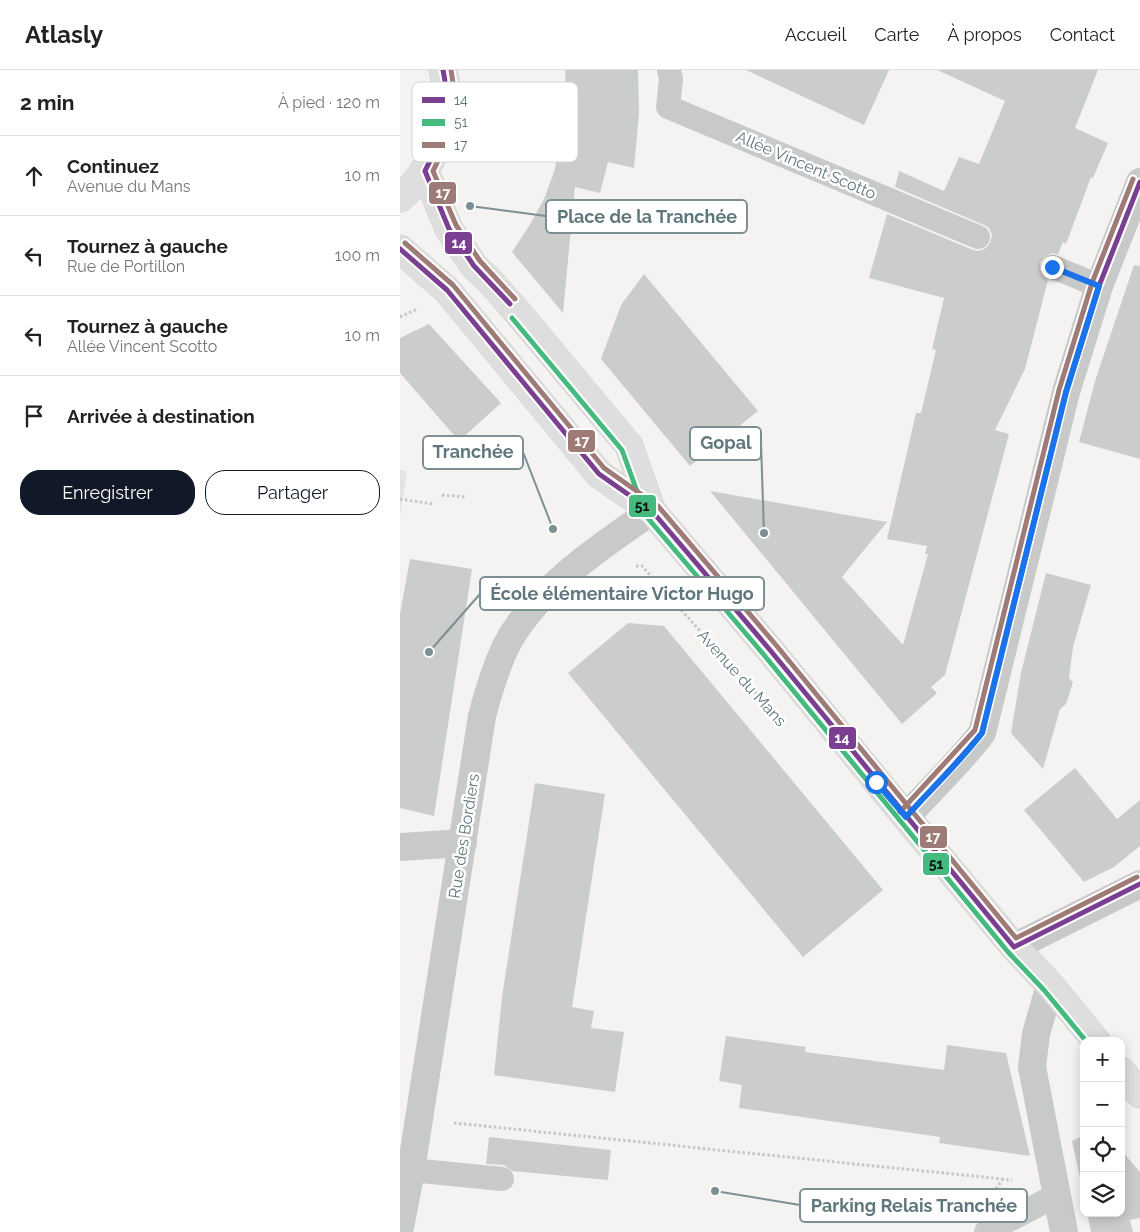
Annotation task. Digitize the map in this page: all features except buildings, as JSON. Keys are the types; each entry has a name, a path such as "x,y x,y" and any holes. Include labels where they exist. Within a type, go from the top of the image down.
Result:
{"main road":[{"path":"400,198 425,171 430,162"},
{"path":"425,171 449,229 474,266 518,313 629,446 652,511"},
{"path":"400,249 447,290 599,474 652,511 770,650 1014,947 1093,1037"},
{"path":"1125,1076 1140,1094"}],"street":[{"path":"906,817 965,755 982,733 1066,392 1099,286 1140,182"},
{"name":"Rue des Bordiers","path":"400,1227 411,1170 482,716 492,678 506,646 526,616 554,585 617,535 652,511"},
{"path":"400,847 463,843"},
{"path":"1014,947 1140,884"},
{"path":"1050,986 1036,1034 1032,1067 1064,1232"}],"lane":[{"name":"Allée Vincent Scotto","path":"670,70 668,108 978,236"},
{"path":"1052,267 1099,286"},
{"path":"411,1170 502,1180"},
{"path":"986,1232 1056,1190"}],"path":[{"path":"442,495 466,497"},
{"path":"400,498 433,504"},
{"name":"Avenue du Mans","path":"635,566 642,566 783,724"},
{"path":"418,1119 1056,1190"}],"shaded area":[{"path":"400,470 407,472 400,516"}],"transit line":[{"name":"14","path":"443,70 445,82"},
{"name":"17","path":"451,70 453,82"},
{"name":"14","path":"425,171 430,162"},
{"name":"17","path":"437,162 433,171 456,225 480,261 515,299"},
{"name":"14","path":"425,171 449,229 474,266 510,304"},
{"name":"17","path":"900,812 975,730 1059,390 1092,283 1133,179"},
{"name":"14","path":"906,817 982,733 1066,392 1099,286 1140,182"},
{"name":"17","path":"405,243 453,285 604,468 658,506 776,645 1016,938 1137,877"},
{"name":"14","path":"400,249 447,290 599,474 652,511 770,650 1014,947"},
{"name":"51","path":"512,318 622,450 646,516 764,655 1008,952 1044,990 1083,1037"},
{"name":"14","path":"1014,947 1140,884"}],"place":[{"name":"Place de la Tranchée","path":"470,206"},
{"name":"Tranchée","path":"553,529"},
{"name":"Gopal","path":"764,533"},
{"name":"École élémentaire Victor Hugo","path":"429,652"},
{"name":"Parking Relais Tranchée","path":"715,1191"}],"route":[{"path":"876,782 906,817 965,755 982,733 1066,392 1099,286 1052,267"}]}
